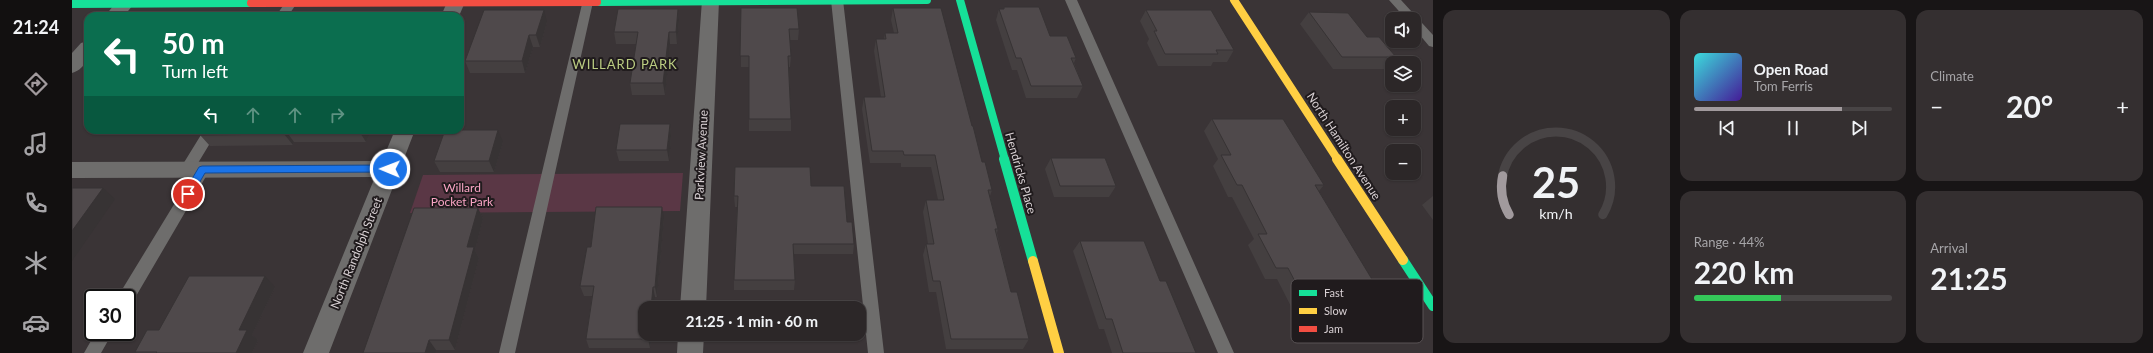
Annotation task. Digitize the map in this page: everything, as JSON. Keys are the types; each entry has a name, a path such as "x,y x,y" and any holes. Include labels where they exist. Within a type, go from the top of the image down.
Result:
{"main road":[{"path":"72,4 122,7 292,1 454,6 587,2 927,0"},
{"name":"Hendricks Place","path":"960,0 1059,353"},
{"name":"North Hamilton Avenue","path":"1234,0 1415,279"},
{"name":"North Hamilton Avenue","path":"1423,291 1433,306"}],"street":[{"name":"Parkview Avenue","path":"693,301 710,1"},
{"path":"72,66 84,52"},
{"name":"North Randolph Street","path":"316,353 403,134"},
{"path":"72,170 390,169"},
{"path":"690,353 691,341"}],"lane":[{"path":"837,0 876,353"},
{"path":"1071,0 1226,353"},
{"path":"1395,0 1406,12"},
{"path":"285,12 292,1"},
{"path":"507,353 587,2"},
{"path":"1421,29 1433,43"},
{"path":"131,289 195,169 209,134"},
{"path":"92,353 99,341"}],"green space":[{"name":"Willard Pocket Park","path":"683,173 680,211 410,213 423,175"}],"building":[{"path":"1004,7 1039,7 1050,36 1067,36 1076,58 1071,58 1083,86 1031,86 1021,58 1016,58 999,9 1004,9"},
{"path":"741,8 797,8 799,29 789,29 791,56 788,56 791,119 749,119 749,56 740,56"},
{"path":"893,8 941,8 982,162 985,162 992,190 988,190 998,229 995,229 1011,292 1017,292 1029,339 951,339 940,281 933,281 926,244 934,244 926,200 944,200 935,155 904,155 903,151 872,151 864,97 885,97 876,39 886,39 885,33 898,33"},
{"path":"618,9 678,9 676,32 669,32 663,83 630,83 638,32 614,32"},
{"path":"484,10 544,10 536,35 529,35 522,61 465,61"},
{"path":"1146,10 1211,10 1234,50 1216,50 1218,54 1165,54 1154,31 1157,31"},
{"path":"1309,12 1348,13 1367,37 1379,37 1385,44 1385,48 1388,48 1395,56 1342,57"},
{"path":"1212,119 1283,119 1324,185 1315,185 1372,279 1294,279 1288,268 1276,268 1258,234 1267,234 1242,185 1237,185 1221,155 1231,155"},
{"path":"620,124 670,124 667,150 616,150"},
{"path":"464,130 498,130 489,161 434,161 444,134 464,134"},
{"path":"201,134 284,134 200,135"},
{"path":"1051,158 1105,158 1116,186 1060,186"},
{"path":"735,167 810,167 811,186 844,186 847,222 852,222 854,244 793,244 795,280 734,280 738,196 734,196"},
{"path":"72,188 103,188 72,231"},
{"path":"596,207 662,207 655,287 653,287 652,301 638,301 638,339 586,339 594,286 580,286 587,247 591,247"},
{"path":"414,208 478,208 467,247 474,247 449,340 429,340 425,353 363,353"},
{"path":"1080,241 1144,241 1160,281 1166,281 1196,353 1123,353 1112,319 1106,319"},
{"path":"189,276 265,276 239,330 247,330 236,353 135,352 147,330 159,330"}],"traffic: fast":[{"path":"597,2 927,0"},
{"path":"960,0 1033,261"},
{"path":"72,4 251,3"},
{"path":"1403,260 1415,279"},
{"path":"1423,291 1433,306"}],"traffic: slow":[{"path":"1234,0 1403,260"},
{"path":"1033,261 1059,353"}],"traffic: jam":[{"path":"251,3 597,2"}],"district":[{"name":"WILLARD PARK","path":"625,64"}],"route":[{"path":"188,194 202,169 390,169"}]}
